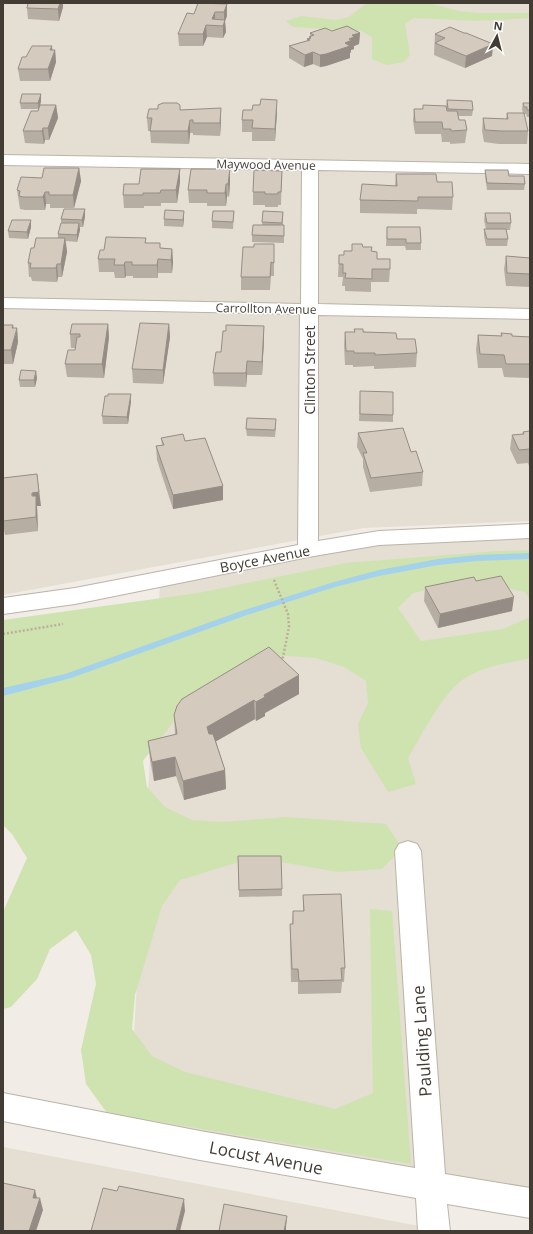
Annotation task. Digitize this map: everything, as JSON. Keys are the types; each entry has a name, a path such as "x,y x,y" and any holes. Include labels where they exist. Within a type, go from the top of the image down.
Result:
{"street":[{"name":"Maywood Avenue","path":"3,160 530,169"},
{"name":"Clinton Street","path":"308,550 310,166"},
{"name":"Carrollton Avenue","path":"3,303 530,314"},
{"name":"Boyce Avenue","path":"3,606 82,594 308,550 379,538 530,531"},
{"name":"Paulding Lane","path":"408,851 434,1231"},
{"name":"Locust Avenue","path":"3,1107 314,1167 530,1202"}],"path":[{"path":"275,581 288,614 289,626 283,657 277,667"}],"shaded area":[{"path":"3,3 530,3 530,521 363,528 3,595"},
{"path":"530,535 530,1205 129,1122 160,585 382,542"},
{"path":"3,1147 445,1231 3,1231"}],"green space":[{"path":"367,3 428,3 460,11 478,13 530,13 530,18 477,21 414,18 405,24 410,55 404,62 387,65 372,59 372,37 361,31 293,27 286,21 301,16 335,20 349,17"},
{"path":"530,550 530,600 525,592 470,580 413,593 398,608 421,641 503,629 530,617 530,658 497,665 472,674 457,685 441,703 408,758 416,784 388,792 361,748 358,724 368,703 366,681 344,667 316,658 289,656 259,657 191,699 143,761 147,787 165,807 192,820 223,822 287,817 386,824 402,848 382,869 338,872 275,861 242,861 180,880 162,906 135,995 132,1029 152,1056 185,1072 335,1109 373,1093 370,909 392,911 411,1164 107,1113 86,1084 81,1050 96,984 91,955 76,930 50,949 37,979 11,1007 3,1009 3,912 27,858 12,834 3,825 3,620 198,593 346,563 498,551"}],"building":[{"path":"28,3 60,3 58,9 27,8"},
{"path":"198,3 227,4 224,12 215,12 212,19 225,20 223,26 206,25 203,34 178,34 187,13 194,14"},
{"path":"347,26 360,33 352,35 354,37 349,39 352,40 345,43 350,46 326,54 320,55 313,52 305,55 289,46 310,40 307,39 314,35 310,33 325,28 332,31"},
{"path":"450,27 493,44 466,56 435,43 445,38 435,34"},
{"path":"32,46 52,46 50,50 55,50 48,69 18,69 22,57 26,57"},
{"path":"22,94 41,94 38,103 20,103"},
{"path":"261,99 277,100 275,129 252,128 253,120 242,120 243,110 252,110 253,105 260,105"},
{"path":"447,100 472,101 473,110 448,109"},
{"path":"163,103 177,103 180,105 180,110 221,108 220,123 193,123 193,120 190,120 188,131 150,131 152,118 147,118 149,109 158,109 158,105"},
{"path":"523,103 530,103 530,110 527,110 527,107 524,107"},
{"path":"40,105 56,105 48,128 43,128 42,131 23,131 31,111 38,111"},
{"path":"423,105 446,106 447,111 457,111 459,120 465,120 467,130 451,131 451,129 443,129 442,122 415,122 414,109 423,109"},
{"path":"507,113 524,113 528,131 485,130 483,118 508,119"},
{"path":"44,168 79,168 73,195 49,195 49,192 45,192 43,197 19,196 20,191 17,190 21,177 42,178"},
{"path":"141,169 180,169 176,190 161,190 160,193 143,193 143,195 123,195 124,184 139,184"},
{"path":"191,169 230,169 225,193 207,193 207,190 188,190"},
{"path":"254,170 282,171 281,192 278,192 278,194 265,194 265,192 253,192"},
{"path":"485,170 508,170 509,176 524,176 525,184 487,183"},
{"path":"396,174 436,174 437,182 452,182 453,197 418,197 418,201 360,200 362,184 397,186"},
{"path":"64,209 85,209 82,220 61,219"},
{"path":"165,210 184,211 183,220 164,219"},
{"path":"213,211 234,211 233,222 212,221"},
{"path":"263,211 283,212 282,223 262,222"},
{"path":"485,213 510,213 511,223 487,223"},
{"path":"12,220 31,220 27,232 8,231"},
{"path":"61,223 79,223 77,235 58,234"},
{"path":"253,225 284,225 284,236 252,235"},
{"path":"387,227 420,227 421,243 406,243 406,239 387,239"},
{"path":"484,229 506,229 508,239 487,239"},
{"path":"106,237 146,238 145,243 160,243 160,248 172,249 171,260 158,259 157,265 132,265 132,262 125,262 124,265 114,265 115,259 98,259 100,250 104,250"},
{"path":"36,238 65,238 61,264 57,264 56,268 30,268 31,263 28,263 31,248 34,248"},
{"path":"254,244 274,244 274,263 271,262 270,277 241,277 243,247 254,247"},
{"path":"352,244 362,244 363,247 372,247 371,251 377,252 377,259 390,259 390,269 372,269 372,279 345,278 346,273 343,273 343,264 339,264 339,255 344,255 344,251 352,251"},
{"path":"506,256 530,258 530,274 507,273"},
{"path":"140,323 169,324 163,370 132,369"},
{"path":"72,324 108,324 102,364 65,364 68,350 75,350 77,337 80,337 80,334 70,334"},
{"path":"3,325 13,325 12,328 17,328 11,350 3,350"},
{"path":"226,325 264,326 262,362 247,361 246,373 213,373 216,352 221,352 223,331 226,331"},
{"path":"354,329 363,329 363,332 396,333 397,339 415,339 417,353 375,355 375,353 354,353 354,351 346,351 345,332 355,332"},
{"path":"501,333 512,334 512,336 530,337 530,364 506,364 504,355 480,354 478,335 502,336"},
{"path":"21,370 36,371 34,380 19,380"},
{"path":"360,391 393,392 393,415 360,414"},
{"path":"108,394 131,394 127,417 102,416 105,396 108,396"},
{"path":"247,418 276,419 275,430 246,429"},
{"path":"403,428 411,452 416,451 423,472 371,478 363,453 367,453 358,433"},
{"path":"530,431 530,449 519,450 512,435 524,434 523,432"},
{"path":"183,434 185,441 205,438 223,486 173,495 156,446 164,445 161,438"},
{"path":"37,474 39,492 32,493 32,496 36,496 36,517 3,521 3,478"},
{"path":"501,576 514,597 440,614 425,587 474,577 476,581"},
{"path":"269,647 299,675 264,695 265,697 256,702 254,700 207,727 209,734 213,734 225,770 183,781 175,757 152,762 148,741 177,734 174,715 177,706 182,699"},
{"path":"238,856 281,856 282,889 239,890"},
{"path":"341,894 345,968 341,968 342,980 299,981 298,969 292,969 290,924 293,924 293,911 304,911 303,895"},
{"path":"3,1183 35,1190 33,1198 40,1198 29,1231 3,1231"},
{"path":"119,1186 184,1199 176,1231 91,1231 103,1188 117,1191"},
{"path":"224,1204 287,1216 284,1231 219,1231"}],"waterway":[{"path":"3,692 68,676 289,598 379,573 451,560 530,556"}]}
